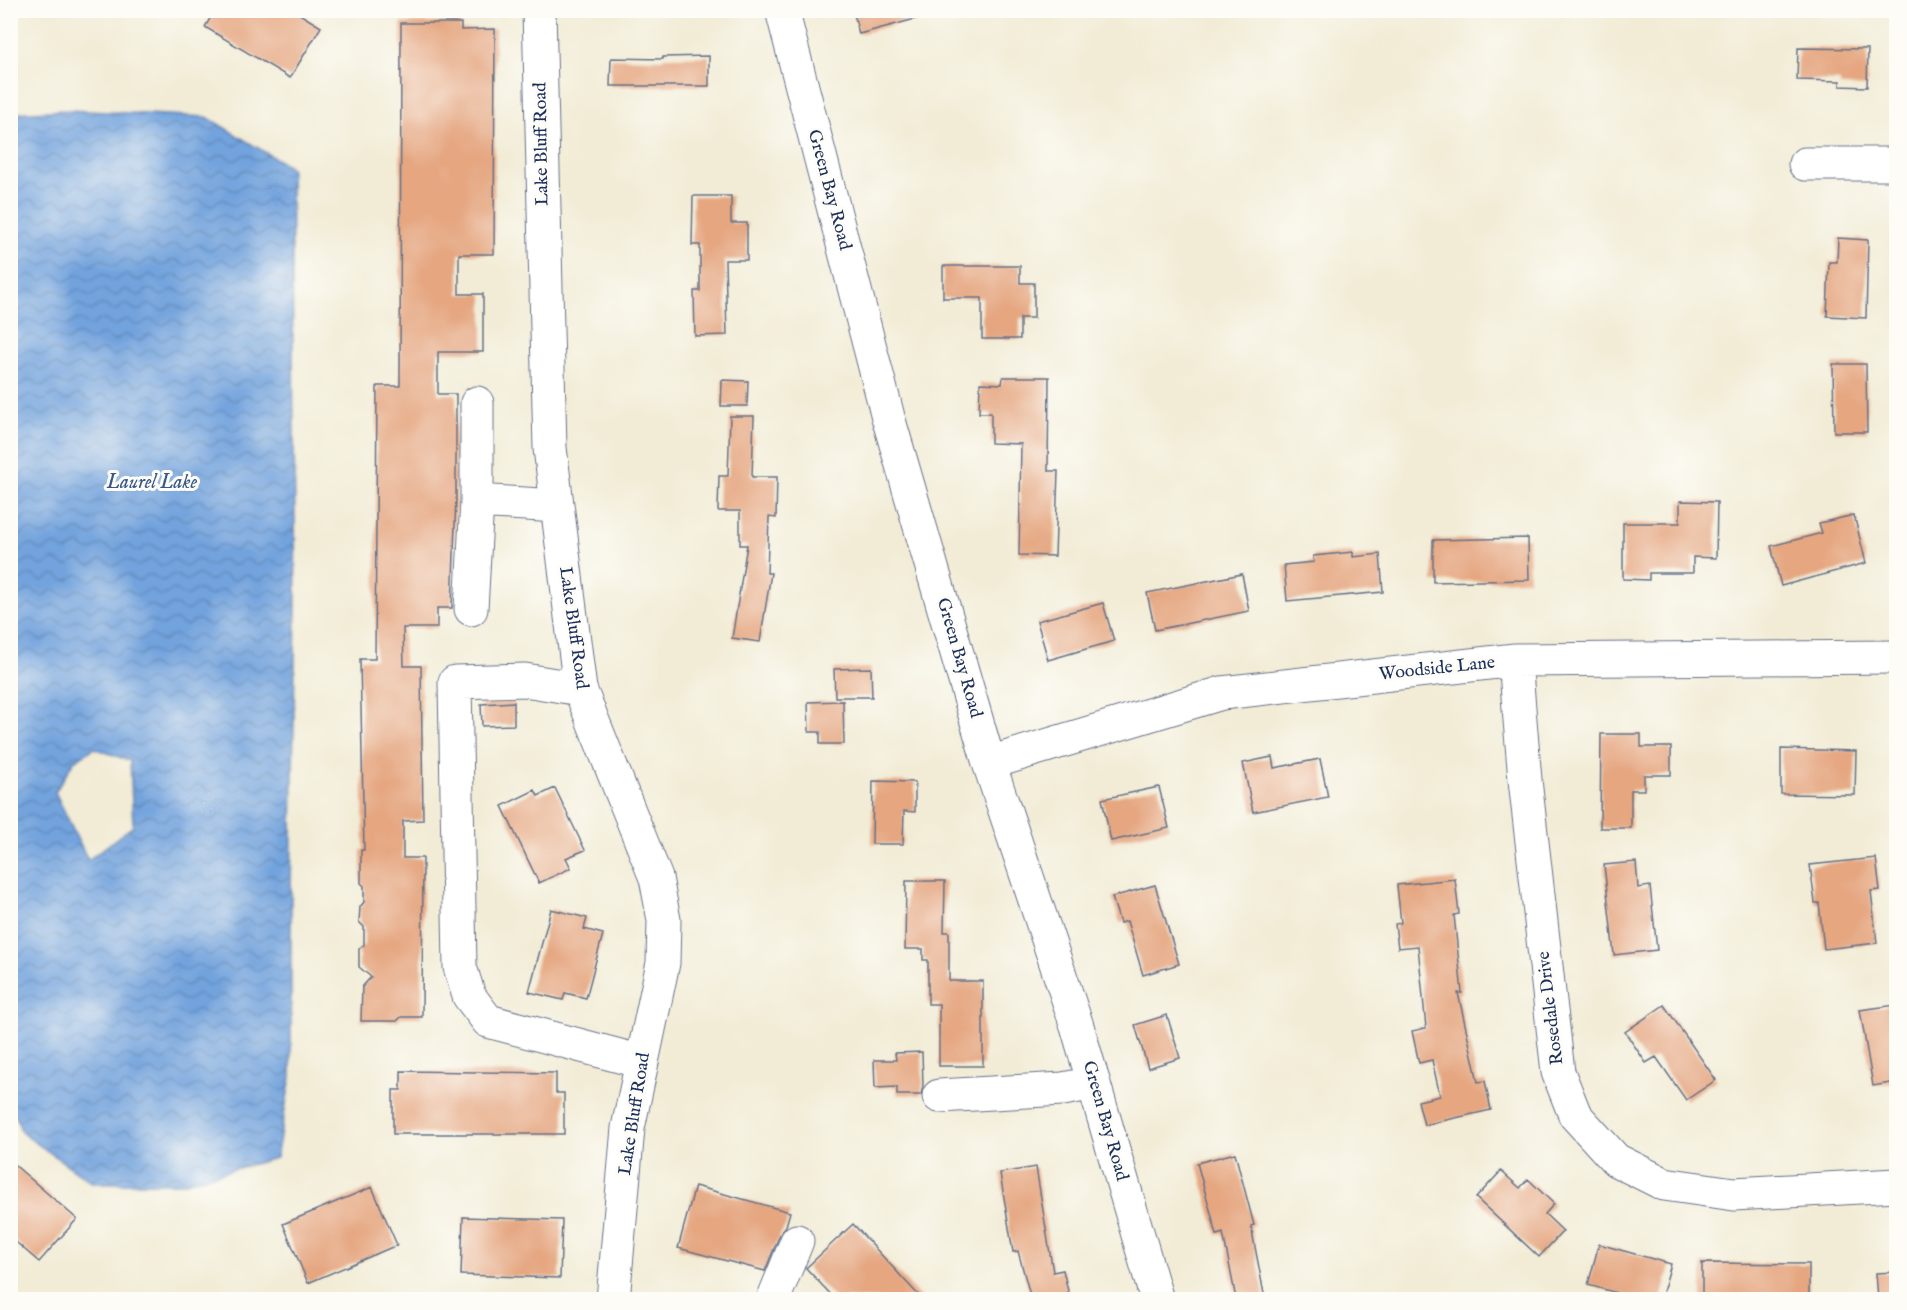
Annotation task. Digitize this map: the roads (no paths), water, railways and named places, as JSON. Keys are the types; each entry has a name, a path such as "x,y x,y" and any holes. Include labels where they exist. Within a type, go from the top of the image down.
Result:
{"street":[{"name":"Lake Bluff Road","path":"538,10 550,448 580,689 656,878 664,920 663,963 628,1128 613,1299"},
{"name":"Green Bay Road","path":"782,10 888,417 989,763 1077,1026 1157,1299"},
{"path":"1805,164 1896,164"},
{"path":"471,609 477,501 477,403"},
{"path":"477,501 557,506"},
{"name":"Woodside Lane","path":"989,763 1222,693 1515,660 1896,657"},
{"name":"Rosedale Drive","path":"1515,660 1525,780 1558,1071 1575,1115 1616,1160 1664,1184 1734,1194 1896,1185"},
{"path":"580,689 525,680 455,682 460,967 469,996 488,1021 642,1062"},
{"path":"939,1096 1063,1089 1094,1083"},
{"path":"773,1299 797,1241"}],"water":[{"name":"Laurel Lake","path":"68,110 207,117 291,168 296,607 291,893 291,1077 276,1158 182,1183 93,1183 22,1133 11,1104 11,113","holes":["94,748 130,761 133,826 88,860 55,792 74,761"]}]}
